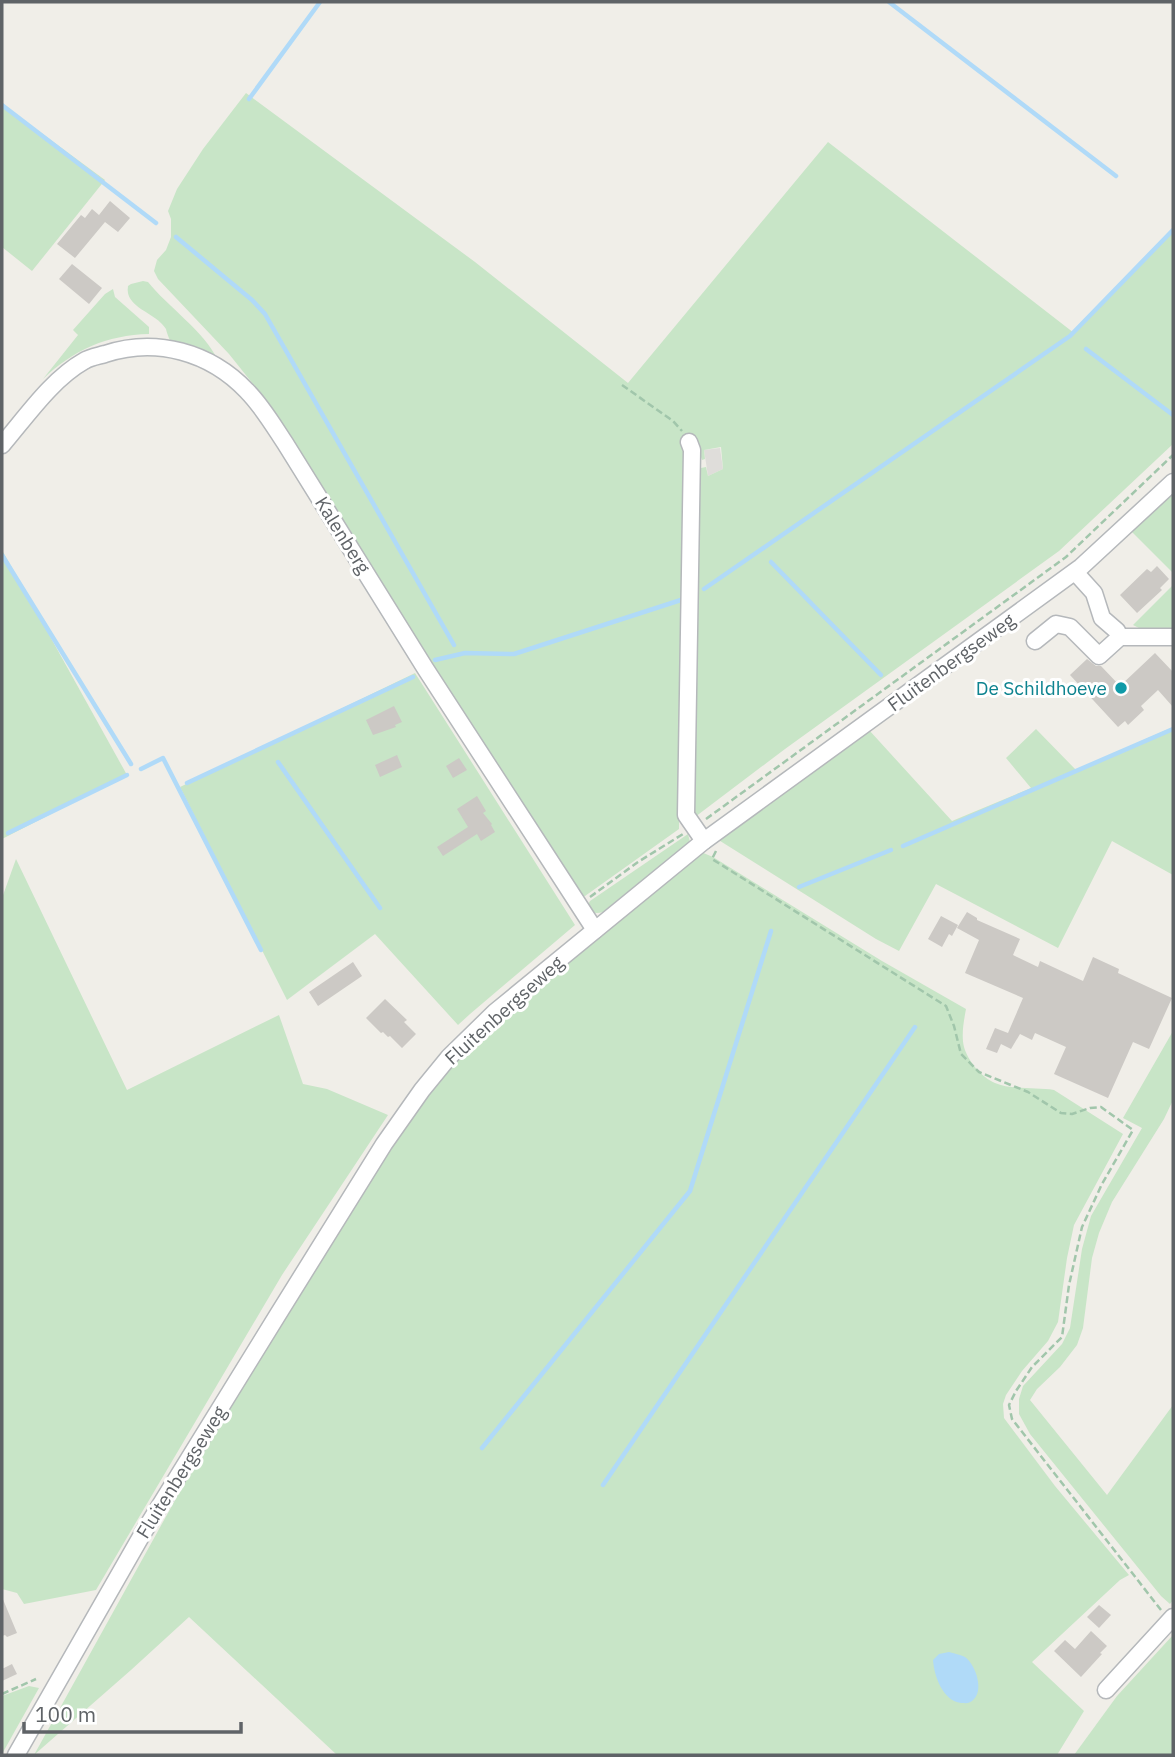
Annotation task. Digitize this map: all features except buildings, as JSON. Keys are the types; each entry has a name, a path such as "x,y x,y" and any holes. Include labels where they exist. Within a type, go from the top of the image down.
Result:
{"street":[{"name":"Kalenberg","path":"2,444 57,382 85,360 122,348 158,347 200,356 225,370 248,391 285,443 425,668 595,930"},
{"path":"689,442 699,463 687,815 694,828 711,845"},
{"name":"Fluitenbergseweg","path":"16,1755 150,1521 384,1144 449,1057 481,1025 595,930 1075,572 1173,482"},
{"path":"1075,572 1094,593 1102,618 1120,637"},
{"path":"1035,641 1056,624 1070,627 1099,656 1120,637 1173,637"},
{"path":"1106,1689 1171,1619"}],"path":[{"path":"622,385 673,421 689,442"},
{"name":"Fluitenbergseweg","path":"579,905 638,862 694,828 1066,557 1173,455"},
{"path":"711,845 712,859 946,1006 961,1054 979,1072 1028,1092 1062,1114 1101,1107 1133,1130 1102,1184 1082,1227 1069,1285 1062,1337 1032,1367 1009,1405 1012,1419 1171,1619"},
{"path":"2,1693 36,1679"}],"shaded area":[{"path":"720,448 723,469 708,476 704,450"}],"green space":[{"path":"246,93 475,262 628,383 828,142 1074,333 1173,231 1173,444 1059,551 695,817 691,812 696,469 706,467 708,476 723,469 721,447 704,450 705,459 702,460 700,454 697,454 688,497 681,597 679,829 585,896 578,896 261,394 229,354 158,279 154,271 157,260 166,250 171,237 168,211 177,189 203,149"},
{"path":"2,104 105,180 32,271 2,247"},
{"path":"148,282 195,329 217,359 170,340 161,323 131,300 128,286"},
{"path":"113,289 115,297 149,327 149,334 119,337 91,346 66,360 43,379 78,335 73,330 105,294"},
{"path":"1173,493 1173,573 1132,532"},
{"path":"2,550 127,775 2,839"},
{"path":"1173,585 1173,629 1143,630 1133,625"},
{"path":"415,673 575,925 458,1025 375,934 287,1000 180,787"},
{"path":"1173,727 1173,875 1112,841 1058,948 936,884 899,951 717,839 869,730 952,821 1031,788 1006,758 1036,729 1076,770"},
{"path":"688,834 690,842 603,912 594,913 586,908 590,901"},
{"path":"701,852 966,1009 964,1047 976,1068 985,1077 1008,1087 1054,1090 1123,1134 1074,1225 1058,1322 1048,1341 1022,1371 1003,1404 1004,1418 1055,1486 1129,1575 1120,1580 1032,1662 1084,1711 1057,1755 337,1755 189,1617 34,1755 251,1369 378,1167 433,1086 467,1049 513,1007"},
{"path":"16,859 127,1090 279,1015 303,1084 327,1089 388,1115 282,1275 96,1590 24,1604 17,1593 2,1589 2,898"},
{"path":"1173,1031 1173,1100 1112,1202 1099,1233 1092,1258 1083,1328 1077,1345 1030,1400 1107,1495 1173,1405 1173,1600 1170,1604 1030,1434 1019,1414 1019,1399 1023,1386 1062,1344 1070,1328 1082,1249 1091,1216 1142,1128 1123,1118"},
{"path":"1173,1635 1173,1755 1074,1755 1117,1696"},
{"path":"29,1686 39,1688 2,1754 2,1696"}],"water":[{"path":"949,1652 965,1657 978,1679 976,1697 969,1703 949,1698 935,1673 933,1660 939,1654"}],"waterway":[{"path":"249,99 320,2"},
{"path":"889,2 1116,176"},
{"path":"2,105 156,223"},
{"path":"704,589 1070,336 1173,230"},
{"path":"176,237 265,314 454,645"},
{"path":"1086,349 1173,415"},
{"path":"2,555 131,764"},
{"path":"771,562 881,675"},
{"path":"435,660 465,653 514,654 684,599"},
{"path":"187,783 413,677"},
{"path":"903,846 1173,729"},
{"path":"141,769 163,758 261,950"},
{"path":"278,762 380,908"},
{"path":"8,833 127,775"},
{"path":"799,887 891,850"},
{"path":"482,1448 690,1191 771,931"},
{"path":"603,1485 915,1027"}],"place":[{"name":"De Schildhoeve","path":"1121,688"}]}
